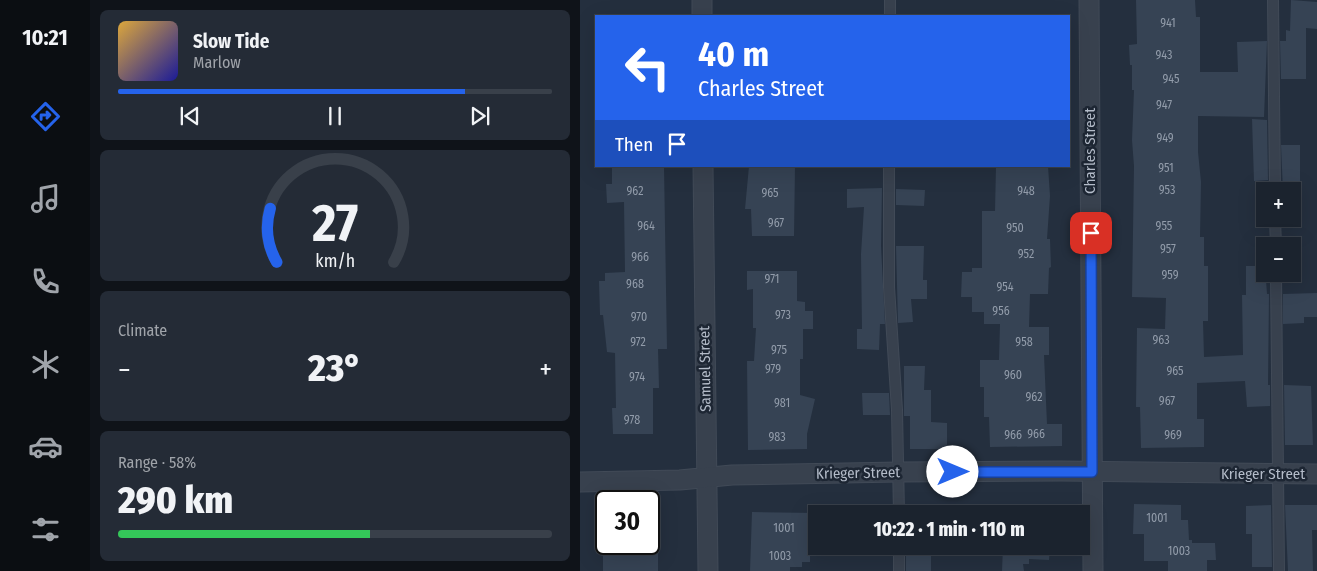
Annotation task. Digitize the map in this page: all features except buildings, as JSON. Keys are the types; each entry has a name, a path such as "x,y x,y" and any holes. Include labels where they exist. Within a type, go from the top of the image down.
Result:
{"street":[{"path":"702,0 702,15"},
{"name":"Charles Street","path":"1089,0 1093,571"},
{"name":"Samuel Street","path":"703,167 708,571"},
{"name":"Krieger Street","path":"580,482 707,478 732,475 899,472 1317,474"}],"lane":[{"path":"890,0 890,15"},
{"path":"1273,0 1275,182"},
{"path":"889,167 889,287 899,472 899,505"},
{"path":"1276,282 1279,571"},
{"path":"899,555 899,571"}],"route":[{"path":"953,472 1092,472 1091,233"}]}
